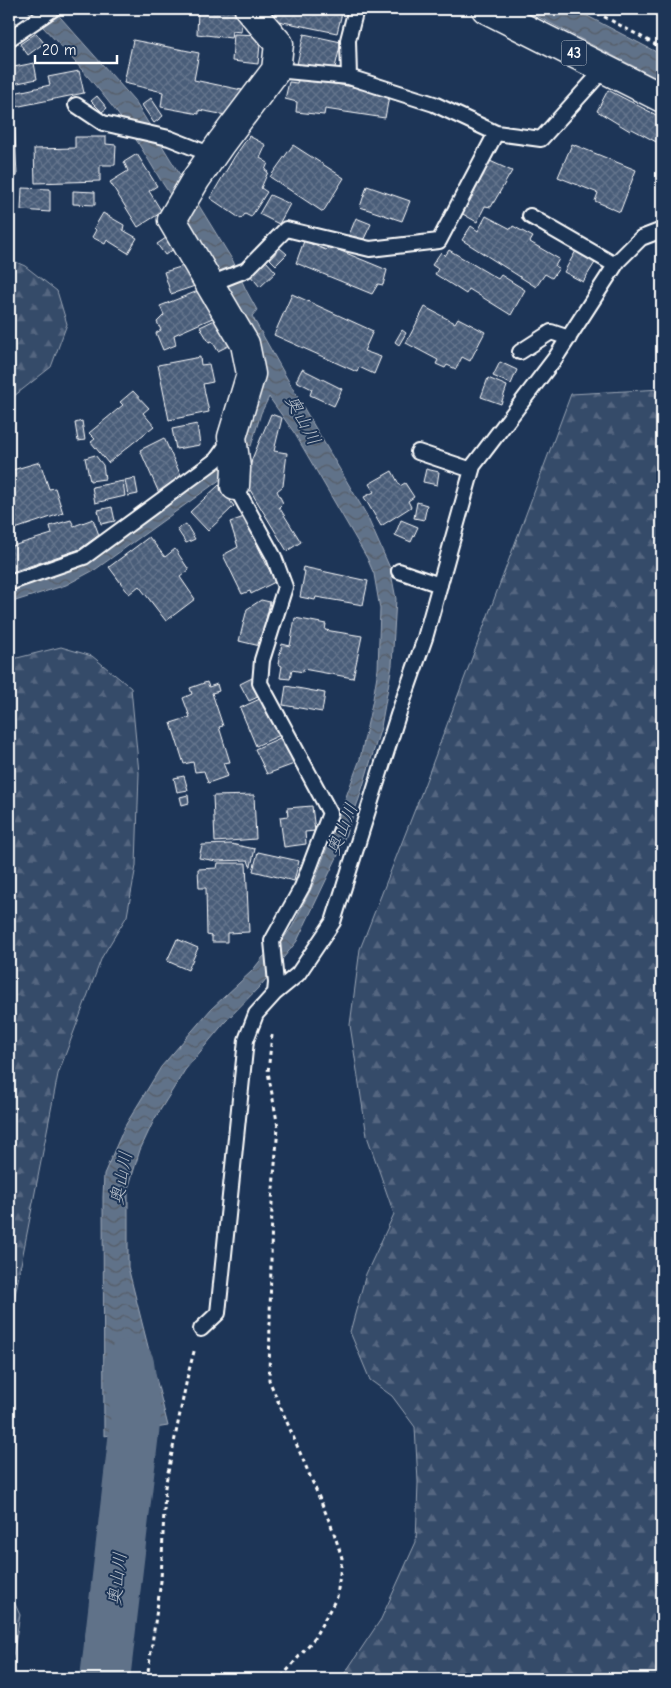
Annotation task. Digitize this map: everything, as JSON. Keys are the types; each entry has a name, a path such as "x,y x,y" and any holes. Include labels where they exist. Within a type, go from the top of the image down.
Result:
{"street":[{"path":"235,486 236,468 232,437 251,374 245,344 172,220 212,155 276,70 278,44 249,9"},
{"name":"43","path":"499,12 662,98"}],"lane":[{"path":"9,39 54,9"},
{"path":"349,77 348,40 356,9"},
{"path":"276,70 349,77 434,104 496,133 541,139 604,69"},
{"path":"76,105 103,123 168,138 212,155"},
{"path":"210,284 246,270 286,229 370,249 439,242 496,133"},
{"path":"530,216 615,265"},
{"path":"201,1329 218,1313 246,1040 256,1014 275,993 298,974 333,922 398,715 425,638 472,470 556,357 615,265 641,238 662,230"},
{"path":"520,352 551,332 569,338"},
{"path":"9,583 84,558 216,460 232,437"},
{"path":"418,452 472,470"},
{"path":"235,486 274,558 285,587 262,660 260,684 330,813 302,888 272,941 276,983 275,993"},
{"path":"399,571 440,585"}],"path":[{"path":"590,9 662,48"},
{"path":"275,993 274,1022 268,1072 278,1127 272,1201 269,1380 333,1530 342,1558 337,1597 312,1640 280,1679"},
{"path":"147,1679 161,1581 164,1488 188,1374 201,1329"}],"green space":[{"path":"9,259 25,266 57,291 67,324 51,367 9,400"},
{"path":"662,389 662,1679 341,1679 381,1619 416,1542 418,1482 415,1427 392,1396 370,1380 350,1332 366,1274 394,1214 367,1136 350,1025 360,949 421,794 571,394"},
{"path":"61,647 92,656 131,688 139,773 136,866 127,916 102,957 58,1074 9,1326 9,660"},
{"path":"9,1591 20,1615 9,1679"}],"water":[{"path":"26,9 53,9 134,100 233,261 257,310 252,316 366,514 390,568 396,599 392,665 381,727 359,799 338,855 297,941 262,984 225,1022 185,1070 154,1120 140,1150 128,1189 128,1267 168,1426 104,1436 104,1174 125,1126 161,1067 211,1009 252,971 263,957 280,943 292,927 314,883 360,759 378,669 380,609 374,574 367,558 295,434 269,397 261,413 251,446 246,444 221,479 96,569 66,585 9,603 9,591 83,564 120,540 213,471 242,435 256,394 173,199 115,109 78,65"},
{"path":"523,9 574,9 662,55 662,81"}],"building":[{"path":"198,9 242,11 241,32 232,31 231,38 197,34"},
{"path":"273,9 343,9 337,33 278,21 272,12"},
{"path":"36,33 44,43 28,55 20,44"},
{"path":"234,34 261,35 258,64 232,61"},
{"path":"304,34 341,42 334,72 297,64"},
{"path":"133,40 199,53 194,80 242,90 238,106 233,105 231,116 199,110 199,114 161,107 163,92 124,83"},
{"path":"34,63 37,79 13,84 9,68"},
{"path":"79,71 84,93 10,108 9,94 50,85 48,77"},
{"path":"298,78 360,88 389,96 385,118 325,109 324,115 296,112 297,102 285,99 289,82 297,83"},
{"path":"608,90 662,118 662,145 632,129 630,131 597,111"},
{"path":"97,96 107,108 102,112 91,101"},
{"path":"151,98 163,116 154,123 142,105"},
{"path":"9,112 14,112 17,176 9,176"},
{"path":"249,136 266,145 260,158 268,163 265,170 268,172 261,188 267,192 251,217 245,214 241,219 210,198"},
{"path":"75,137 106,137 106,144 116,145 115,165 100,165 100,181 35,183 34,149 75,148"},
{"path":"572,144 636,170 620,212 595,201 598,193 558,177"},
{"path":"293,145 344,178 323,212 270,177"},
{"path":"137,154 157,186 149,191 162,212 138,227 110,182 128,171 124,162"},
{"path":"490,161 512,171 491,207 485,206 477,222 461,213"},
{"path":"367,186 410,201 402,221 360,207"},
{"path":"22,188 50,189 50,212 21,210"},
{"path":"73,191 95,192 95,205 73,204"},
{"path":"270,195 290,204 279,224 259,214"},
{"path":"103,213 124,225 123,230 137,238 128,253 107,240 105,244 92,237 96,230 94,228"},
{"path":"486,216 511,229 513,226 533,237 530,242 559,259 555,266 559,268 552,278 545,274 536,287 462,240 471,226 478,231"},
{"path":"356,218 371,224 363,241 349,235"},
{"path":"169,236 177,247 165,255 157,244"},
{"path":"304,241 326,250 329,246 387,270 383,285 378,284 372,294 296,263"},
{"path":"280,248 287,254 276,265 270,259"},
{"path":"577,249 596,261 583,282 564,272"},
{"path":"449,250 498,279 501,275 525,290 511,315 469,289 466,294 435,274 438,269 432,265 441,252 445,256"},
{"path":"265,260 276,272 260,287 249,274"},
{"path":"187,265 195,286 171,294 164,272"},
{"path":"203,289 217,316 174,335 176,345 163,350 156,333 161,330 157,322 164,315 160,306"},
{"path":"292,294 373,331 364,351 381,357 374,374 359,367 357,372 274,335"},
{"path":"425,307 455,323 458,318 485,332 470,361 462,357 456,369 447,365 445,368 436,364 438,360 406,343"},
{"path":"219,318 234,343 218,351 212,341 209,342 200,327"},
{"path":"402,330 406,333 399,345 395,342"},
{"path":"200,357 201,365 209,364 213,382 203,384 209,412 169,420 158,365"},
{"path":"500,362 517,370 511,384 493,376"},
{"path":"302,369 342,389 334,406 310,395 312,389 296,381"},
{"path":"488,378 507,386 501,404 481,397"},
{"path":"133,391 149,408 143,413 154,426 108,463 91,442 95,439 89,433 123,405 120,402"},
{"path":"271,414 282,418 274,451 287,453 283,486 277,491 283,503 279,507 301,542 287,551 247,485 252,459"},
{"path":"82,421 85,440 78,441 75,423"},
{"path":"197,424 200,445 176,449 172,429"},
{"path":"164,438 181,476 159,493 140,450"},
{"path":"95,455 103,465 105,479 90,481 85,458"},
{"path":"40,462 49,489 55,488 63,513 9,531 9,471"},
{"path":"426,469 439,472 437,485 423,482"},
{"path":"392,471 400,486 405,483 414,497 408,501 411,507 381,526 364,497 374,492 369,484"},
{"path":"135,478 138,494 128,496 125,480"},
{"path":"123,481 125,496 95,503 92,487"},
{"path":"219,485 232,499 230,501 234,506 208,531 190,512"},
{"path":"417,502 427,505 424,520 414,518"},
{"path":"112,507 115,521 101,524 98,510"},
{"path":"244,517 275,582 251,594 250,591 242,594 223,555 238,547 230,522"},
{"path":"93,519 99,535 80,549 9,573 9,547 52,534 50,526 71,520 74,526"},
{"path":"401,520 418,527 411,542 395,535"},
{"path":"186,524 195,539 186,543 177,529"},
{"path":"149,537 165,557 175,549 189,570 180,577 195,599 166,621 139,586 129,594 109,567"},
{"path":"303,567 368,581 363,605 316,597 315,600 300,597 305,571 302,571"},
{"path":"261,600 270,602 260,646 239,641 247,609"},
{"path":"295,618 326,624 325,630 362,636 353,678 303,669 303,672 292,670 290,679 280,678 282,666 278,664 282,644 290,646"},
{"path":"252,678 260,696 249,701 240,684"},
{"path":"207,682 209,687 217,684 219,691 212,693 223,726 219,727 230,762 223,763 228,776 208,783 204,771 195,772 193,762 184,764 171,723 190,717 183,698 192,694 190,688"},
{"path":"286,686 325,693 322,712 283,705"},
{"path":"262,698 280,735 256,746 240,708"},
{"path":"282,737 294,764 267,774 255,749"},
{"path":"184,776 188,790 177,792 174,778"},
{"path":"188,795 189,803 182,805 180,797"},
{"path":"254,795 256,839 215,842 213,796"},
{"path":"312,806 315,831 305,832 306,844 284,847 280,817 288,816 287,808"},
{"path":"231,844 255,849 251,866 248,860 217,861 199,858 202,845"},
{"path":"258,852 299,861 294,881 253,871"},
{"path":"218,863 246,863 249,932 227,933 227,942 212,942 212,936 207,935 206,888 199,888 198,869 217,868"},
{"path":"177,939 198,948 188,970 167,961"}],"waterway":[{"name":"奥山川","path":"105,1679 136,1415 129,1364"}]}
